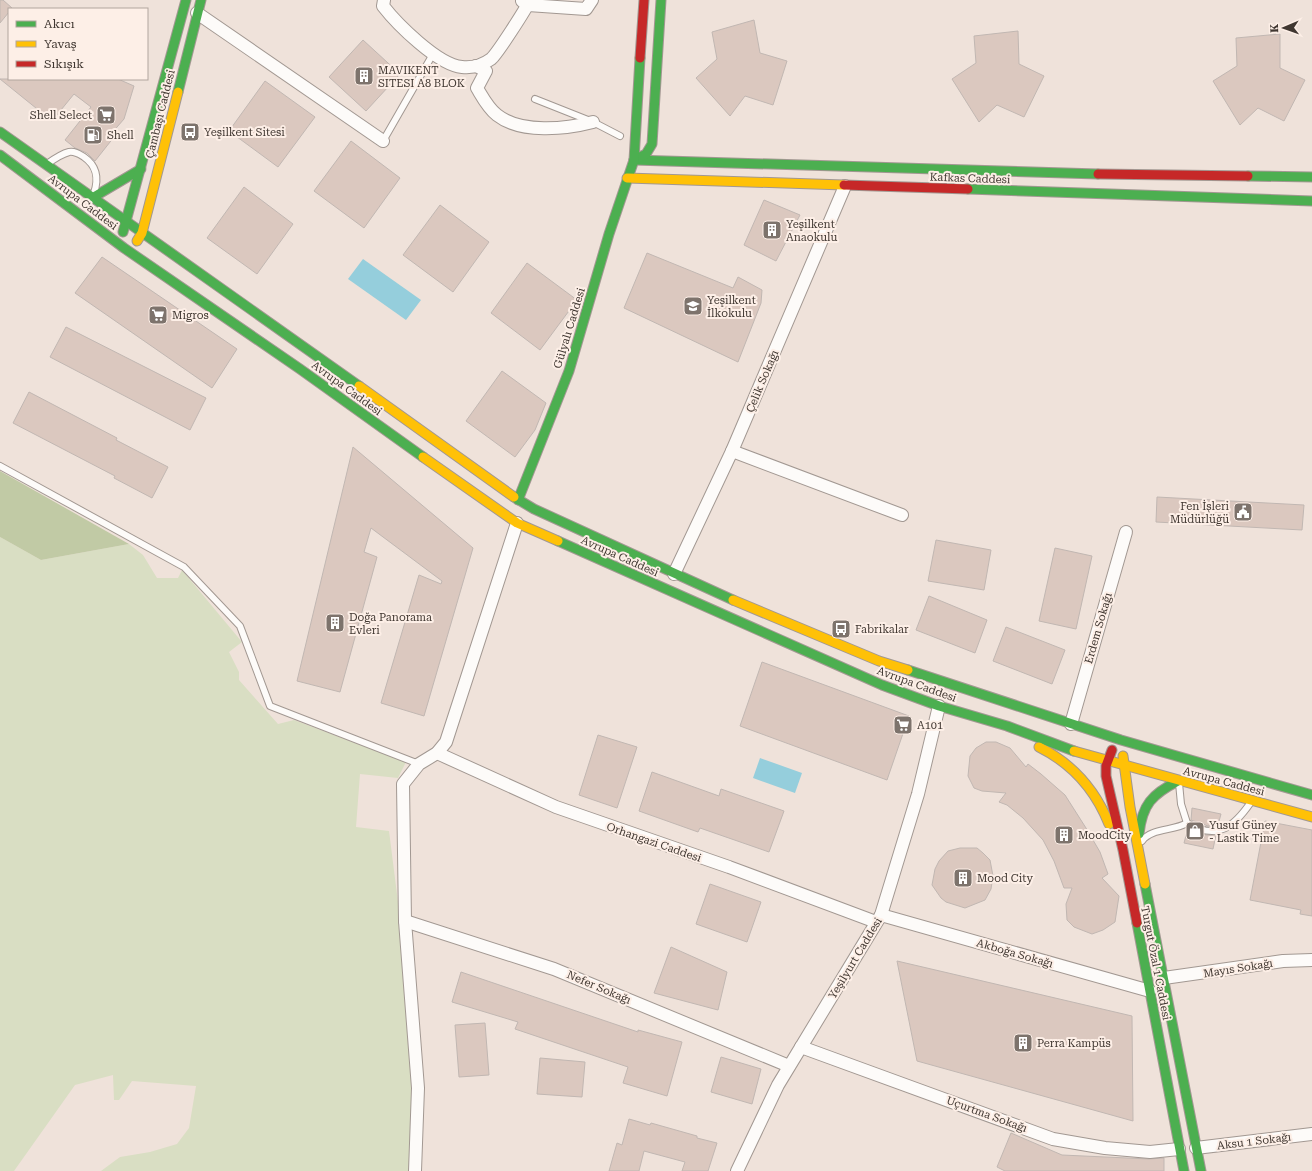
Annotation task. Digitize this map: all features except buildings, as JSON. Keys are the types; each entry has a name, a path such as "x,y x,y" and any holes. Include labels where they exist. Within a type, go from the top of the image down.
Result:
{"street":[{"name":"Çambaşı Caddesi","path":"124,248 123,237 126,223 186,0"},
{"name":"Çambaşı Caddesi","path":"142,233 201,0"},
{"path":"380,2 395,21 433,54 461,67 476,66 492,58 526,2 586,9 592,0"},
{"name":"Gülyalı Caddesi","path":"518,500 569,371 626,178 634,160 644,0"},
{"name":"Gülyalı Caddesi","path":"634,160 646,154 652,144 661,0"},
{"path":"198,13 383,141"},
{"path":"476,66 486,71 477,88 485,102 498,116 516,125 539,128 570,128 593,122"},
{"name":"Avrupa Caddesi","path":"0,132 126,223 518,500 554,519 674,574 879,661 1121,740 1310,792"},
{"name":"Avrupa Caddesi","path":"0,155 124,248 300,369 482,500 517,522 803,651 939,706 1007,726 1108,761 1312,817"},
{"name":"Kafkas Caddesi","path":"634,160 1038,173 1312,177"},
{"path":"92,198 126,180 141,169"},
{"name":"Kafkas Caddesi","path":"626,178 1312,201"},
{"name":"Çelik Sokağı","path":"674,574 732,451 845,186"},
{"path":"124,248 132,245 142,233"},
{"path":"732,451 902,514"},
{"path":"415,1171 418,1088 405,921 403,784 419,764 436,753 446,742 517,522"},
{"name":"Erdem Sokağı","path":"1071,724 1126,532"},
{"name":"Yeşilyurt Caddesi","path":"737,1171 789,1066 878,919 918,794 939,706"},
{"path":"1007,726 1030,742 1067,762 1080,775 1094,793 1106,814 1116,842 1123,850"},
{"path":"1108,761 1116,743 1121,740"},
{"name":"Turgut Özal 1 Caddesi","path":"1121,740 1139,848 1201,1171"},
{"name":"Orhangazi Caddesi","path":"436,753 556,807 878,919"},
{"name":"Turgut Özal 1 Caddesi","path":"1108,761 1106,776 1123,850 1184,1171"},
{"path":"1139,848 1140,820 1147,804 1150,799 1162,789 1178,781"},
{"name":"Akboğa Sokağı","path":"878,919 1150,991"},
{"name":"Nefer Sokağı","path":"405,921 554,968 789,1066"},
{"name":"Mayıs Sokağı","path":"1164,978 1283,962 1312,960"},
{"name":"Uçurtma Sokağı","path":"801,1047 1053,1139 1105,1148 1150,1152 1179,1149"},
{"name":"Aksu 1 Sokağı","path":"1196,1148 1312,1134"}],"lane":[{"path":"383,141 433,54"},
{"path":"535,99 593,122 620,136"},
{"path":"46,165 62,155 71,152 77,153 91,162 94,167 97,182 92,198"},
{"path":"0,466 184,567 240,626 270,706 419,764"},
{"path":"1178,781 1181,804 1187,823 1199,830 1217,832 1237,821 1252,801"},
{"path":"1139,848 1148,835 1180,828 1187,823"}],"green space":[{"path":"0,471 129,544 41,560 0,537"},
{"path":"0,537 41,560 129,544 143,555 157,578 178,578 182,570 242,642 229,652 239,672 239,680 278,724 294,720 406,762 398,778 360,774 356,827 389,831 400,918 412,1087 410,1171 101,1171 120,1157 150,1152 177,1144 189,1128 196,1086 132,1081 119,1100 114,1100 113,1075 75,1085 14,1171 0,1171"}],"water":[{"path":"363,259 421,300 406,320 348,279"},
{"path":"760,758 802,773 795,793 753,778"}],"traffic: fast":[{"path":"123,232 186,0"},
{"path":"178,92 201,0"},
{"path":"634,160 646,154 652,144 661,0"},
{"path":"518,500 569,371 609,234 634,160 640,58"},
{"path":"0,132 359,386"},
{"path":"0,155 124,248 300,369 423,457"},
{"path":"634,160 1098,174"},
{"path":"92,198 141,169"},
{"path":"1248,176 1312,177"},
{"path":"968,189 1312,201"},
{"path":"514,497 534,509 733,600"},
{"path":"558,541 882,685 939,706 1007,726 1074,751"},
{"path":"908,670 1121,740 1312,795"},
{"path":"1139,834 1143,815 1150,802 1161,791 1178,781"},
{"path":"1145,884 1201,1171"},
{"path":"1137,923 1184,1171"}],"traffic: slow":[{"path":"137,241 142,233 178,92"},
{"path":"627,178 844,185"},
{"path":"359,386 514,497"},
{"path":"423,457 517,523 558,541"},
{"path":"733,600 879,661 908,670"},
{"path":"1039,747 1062,761 1082,779 1097,800 1109,824"},
{"path":"1074,751 1312,817"},
{"path":"1123,756 1130,807 1145,884"}],"traffic: jam":[{"path":"640,58 644,0"},
{"path":"1098,174 1248,176"},
{"path":"844,185 968,189"},
{"path":"1112,750 1106,766 1106,776 1123,850 1137,923"}],"place":[{"name":"MAVIKENT SITESI A8 BLOK","path":"364,76"},
{"name":"Shell Select","path":"106,115"},
{"name":"Yeşilkent Sitesi","path":"190,132"},
{"name":"Shell","path":"93,135"},
{"name":"Yeşilkent Anaokulu","path":"772,230"},
{"name":"Yeşilkent İlkokulu","path":"693,306"},
{"name":"Migros","path":"158,315"},
{"name":"Fen İşleri Müdürlüğü","path":"1243,512"},
{"name":"Doğa Panorama Evleri","path":"335,623"},
{"name":"Fabrikalar","path":"841,629"},
{"name":"A101","path":"903,725"},
{"name":"Yusuf Güney - Lastik Time","path":"1195,831"},
{"name":"MoodCity","path":"1064,835"},
{"name":"Mood City","path":"963,878"},
{"name":"Perra Kampüs","path":"1023,1043"}]}
